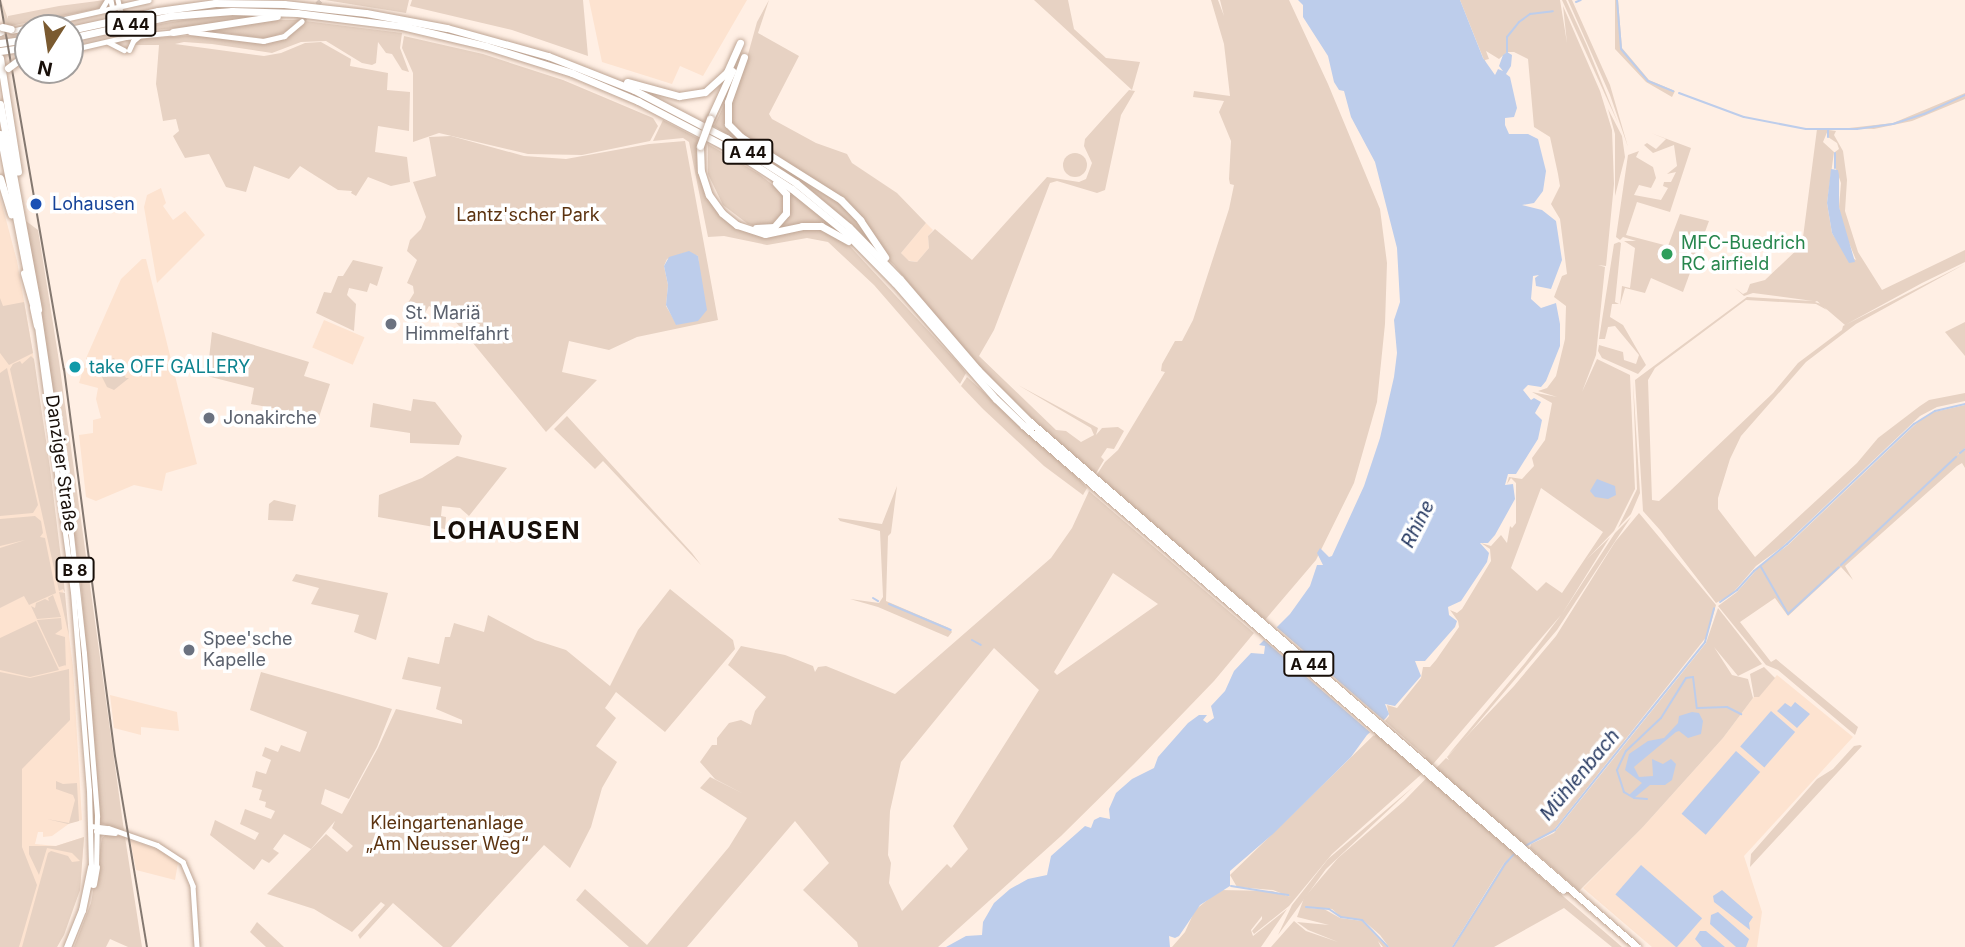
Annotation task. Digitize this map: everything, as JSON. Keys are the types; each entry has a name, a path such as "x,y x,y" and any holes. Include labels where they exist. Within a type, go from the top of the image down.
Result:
{"highway":[{"path":"294,0 309,6"},
{"name":"A 44","path":"84,27 198,5 260,3 309,6 447,28 575,66 672,109 762,160 828,208 897,275 968,364"},
{"name":"A 44","path":"84,35 161,18 213,11 326,15 402,26 537,61 638,102 730,149 807,200 883,270 1024,426 1083,473 1630,947"},
{"path":"173,32 268,16 326,15"},
{"path":"1,29 14,29"},
{"path":"575,66 652,90 688,96 705,92 718,84 727,72 740,43 702,147 701,171 709,195 722,213 737,225 765,234 802,226 821,226 843,237 883,270"},
{"path":"744,57 726,110 733,130 841,200 860,220 897,275"},
{"path":"3,62 16,151 18,194"},
{"path":"711,120 732,88"},
{"name":"Danziger Straße","path":"0,104 18,194 37,326"},
{"name":"Danziger Straße","path":"0,134 35,307"},
{"path":"702,147 709,185 724,209 749,226 762,229 774,227 786,213 786,194 730,149"},
{"path":"0,178 35,307"},
{"name":"A 44","path":"1531,859 1637,947"},
{"name":"Danziger Straße","path":"69,947 87,912 93,867"}],"main road":[{"path":"99,12 109,0 117,9 123,35"},
{"path":"124,0 141,0"},
{"path":"84,15 117,9 141,0"},
{"path":"84,46 123,35 173,32 263,41 284,36 302,21"},
{"path":"105,41 127,50 141,35"},
{"name":"Danziger Straße","path":"35,307 69,517 94,828 93,867"},
{"name":"Danziger Straße","path":"37,326 73,592 97,843 93,867"},
{"path":"94,828 122,834"},
{"path":"94,828 166,849 180,859 193,886 197,947"},
{"path":"97,843 104,834 110,832"}],"shaded area":[{"path":"589,0 747,0 703,76 680,66 672,84 602,62"},
{"path":"161,188 166,203 163,206 173,220 185,211 205,235 157,283 144,207 147,195"},
{"path":"0,197 17,261 33,353 73,667 82,820 70,823 52,836 43,837 43,832 38,832 35,844 56,846 84,837 80,890 57,947 0,947"},
{"path":"926,223 933,230 928,236 929,248 917,262 906,260 901,253"},
{"path":"142,259 146,259 197,464 166,473 162,491 134,485 96,501 86,497 79,435 93,433 93,420 101,418 96,399 98,388 79,383 87,356 121,279"},
{"path":"324,320 365,337 353,365 312,348"},
{"path":"1777,675 1853,737 1744,856 1762,912 1757,947 1652,947 1583,888 1642,828 1723,738 1756,694 1759,696"},
{"path":"110,695 177,712 179,731 141,727 141,735 114,728"},
{"path":"130,840 165,852 178,863 175,880 136,870"}],"green space":[{"path":"1,0 8,19 8,16 14,15 14,25 5,24"},
{"path":"105,0 102,8 71,14 18,14"},
{"path":"325,0 409,0 406,13"},
{"path":"412,0 583,0 588,56 512,30 410,6"},
{"path":"769,0 758,33 799,56 769,114 772,119 816,143 847,154 852,163 897,193 926,223 901,253 909,261 917,262 929,248 928,236 935,229 972,260 1047,177 1079,182 1086,179 1092,163 1084,146 1085,139 1129,90 1135,91 1121,115 1105,190 1097,193 1057,181 1050,183 994,330 979,356 1056,430 1066,431 1081,442 1094,435 1091,428 1018,385 1098,428 1096,435 1102,428 1118,427 1124,431 1114,449 1107,448 1101,457 1104,460 1095,475 1031,419 967,355 894,265 851,224 801,182 714,126 747,58 757,22"},
{"path":"1034,0 1068,0 1074,29 1106,58 1140,62 1132,90"},
{"path":"1211,0 1218,0 1224,16 1220,0 1289,0 1328,84 1380,209 1387,263 1385,324 1377,402 1354,483 1316,560 1265,620 1096,476 1105,462 1118,450 1165,372 1161,371 1162,364 1175,341 1182,341 1193,320 1229,209 1234,185 1230,184 1229,179 1231,141 1219,112 1224,101 1193,97 1194,91 1230,96 1224,44"},
{"path":"1460,0 1560,0 1567,43 1563,6 1600,91 1612,130 1614,184 1606,266 1598,265 1605,267 1596,355 1582,392 1597,359 1630,375 1635,489 1614,531 1587,559 1610,537 1562,614 1615,533 1631,517 1557,630 1461,743 1448,755 1525,663 1561,615 1434,763 1332,854 1289,906 1254,934 1252,931 1262,916 1251,930 1253,936 1287,909 1261,947 1172,947 1185,932 1195,910 1220,890 1272,891 1291,897 1273,890 1237,887 1230,875 1377,732 1419,764 1426,757 1385,721 1389,716 1387,705 1397,708 1421,678 1423,667 1430,667 1459,627 1450,610 1457,613 1462,609 1491,561 1490,549 1481,543 1491,546 1501,535 1507,543 1510,526 1512,528 1516,523 1516,483 1511,478 1507,484 1509,477 1522,479 1534,466 1532,458 1545,440 1552,403 1532,392 1557,397 1538,391 1547,388 1556,376 1565,339 1566,306 1554,297 1562,276 1567,274 1560,219 1551,204 1560,186 1558,174 1550,137 1534,127 1528,59 1514,52 1507,52 1499,59 1486,51 1489,59 1485,60 1486,65","holes":["1541,488 1603,532 1562,593 1546,582 1537,591 1511,568"]},
{"path":"1562,0 1566,0 1587,46 1618,123"},
{"path":"1568,0 1572,0 1610,85 1628,147 1610,95"},
{"path":"1615,0 1618,0 1622,48 1649,80 1675,91 1672,97 1646,82 1615,49"},
{"path":"266,15 209,25 131,32 130,29 208,16"},
{"path":"265,20 299,20 287,31 268,39 201,30"},
{"path":"305,21 402,33 400,48 409,72 402,70 392,54 386,53 378,42 376,63 372,65 362,63 326,41 301,42 272,53 212,44 175,44 264,56 281,53 305,43 321,42 351,59 350,66 388,73 387,90 410,92 409,131 378,126 375,152 407,157 410,182 391,186 368,177 356,196 352,191 338,190 300,166 289,179 254,166 246,192 226,187 209,154 185,158 173,136 179,131 176,119 163,121 156,84 159,45 136,45 137,39 201,35 266,44 286,38"},
{"path":"404,36 483,54 563,80 653,118 658,126 650,141 582,155 528,154 439,133 413,142 413,73 402,48"},
{"path":"1965,93 1965,99 1912,121 1874,129 1849,128 1893,123"},
{"path":"1608,109 1622,136 1625,157 1615,196 1615,134"},
{"path":"663,120 699,139 701,179 729,222 761,236 821,228 845,241 960,365 966,373 960,384 874,285 828,242 807,238 767,245 724,236 708,237 689,142 683,138 653,141"},
{"path":"1817,129 1828,130 1823,142 1834,152 1827,203 1832,233 1845,253 1856,260 1843,228 1839,207 1841,183 1836,169 1835,152 1839,149 1837,143 1828,137 1829,130 1836,131 1834,135 1843,151 1847,180 1845,211 1858,252 1882,290 1965,250 1965,262 1845,325 1965,264 1856,324 1806,362 1741,436 1730,459 1718,498 1718,509 1755,557 1857,463 1878,438 1920,406 1929,400 1965,393 1965,401 1937,407 1920,416 1782,547 1756,566 1731,595 1716,603 1643,511 1635,380 1747,297 1813,301 1753,293 1744,296 1735,288 1743,294 1747,292 1750,284 1765,280 1802,245","holes":["1746,300 1816,304 1827,310 1824,307 1845,325 1798,363 1773,393 1659,501 1652,500 1648,380 1655,368"]},
{"path":"1651,133 1691,148 1670,212 1637,202 1626,235 1668,246 1680,214 1709,221 1683,292 1651,278 1645,293 1625,288 1620,305 1622,286 1630,288 1635,248 1624,241 1636,241 1623,237 1620,240 1616,237 1628,155 1639,151 1636,157 1653,167 1656,178 1651,188 1639,185 1634,195 1661,200 1668,188 1663,186 1664,182 1671,182 1676,172 1667,174 1677,166 1674,145 1653,153 1644,145 1647,143 1656,149 1666,139"},
{"name":"Lantz'scher Park","path":"451,136 524,156 566,159 649,144 685,141 718,320 637,337 609,350 569,341 562,372 597,380 546,432 450,315 429,306 425,313 406,306 414,293 413,286 407,283 417,260 407,251 410,240 421,229 426,217 413,182 436,176 429,137","holes":["687,252 698,256 700,276 677,325 666,306 668,285 664,266 667,259"]},
{"path":"708,144 759,174 783,193 786,207 775,224 760,227 748,224 723,205 708,174"},
{"path":"1075,153 1084,156 1087,165 1084,174 1075,177 1066,174 1063,165 1066,156"},
{"path":"786,189 838,231 827,226 776,228 789,211"},
{"path":"26,221 38,230 59,361 124,831 100,823 80,573"},
{"path":"1619,242 1615,302 1619,304 1612,304 1610,317 1623,325 1646,365 1638,374 1602,358 1598,351 1599,345 1623,352 1624,360 1636,364 1639,355 1615,326 1608,327 1605,339 1599,339 1614,244"},
{"path":"353,260 383,267 377,286 370,283 367,292 349,288 347,295 356,304 354,331 316,313 324,292 331,293 338,276 343,276"},
{"path":"0,298 3,306 24,302 33,353 9,365 0,353"},
{"path":"1965,322 1965,356 1945,332"},
{"path":"212,332 309,362 304,376 330,384 319,417 251,404 254,388 207,376"},
{"path":"31,356 34,359 50,468 65,593 63,589 59,591 10,369 13,364 20,361 22,364"},
{"path":"114,358 126,378 129,378 114,390 107,387 98,369 99,364"},
{"path":"7,368 38,505 33,513 0,516 0,373"},
{"path":"967,377 1077,477 1087,488 1083,495 1044,466 983,409 961,386"},
{"path":"1633,381 1640,493 1631,514 1618,528 1637,489"},
{"path":"413,399 435,402 462,436 459,445 410,443 410,433 370,427 373,403 411,411"},
{"path":"1965,405 1965,448 1957,455 1965,450 1965,468 1962,463 1957,466 1845,566 1853,580 1841,567 1788,616 1775,598 1740,622 1771,662 1776,659 1858,727 1855,735 1778,670 1766,665 1718,606 1737,592 1759,567 1788,545 1920,420 1934,412"},
{"path":"567,416 701,565 603,461 595,469 554,429"},
{"path":"457,456 507,468 469,516 460,508 442,506 441,516 446,517 445,529 378,517 379,495 422,478"},
{"path":"897,486 891,533 888,536 886,601 949,628 952,632 948,637 878,607 850,599 879,603 883,597 880,531 840,521 838,518 882,524"},
{"path":"1089,491 1254,633 1214,681 1134,764 1061,836 938,947 858,947 857,942 803,890 829,863 795,821 687,947 629,947 576,900 585,889 647,945 729,847 747,818 700,788 710,777 744,794 715,779 700,762 712,745 717,745 717,738 729,723 741,720 751,725 755,711 766,697 728,665 741,646 785,655 813,666 815,672 818,667 826,666 895,694 1051,558 1072,528","holes":["1113,573 1158,604 1057,675 1054,672","994,648 1039,690 953,826 968,849 951,868 947,864 902,911 889,883 891,863 888,855 890,811 901,762"]},
{"path":"274,500 296,505 293,521 268,520 269,504"},
{"path":"1639,513 1716,605 1707,636 1553,831 1513,853 1622,947 1612,947 1564,908 1494,947 1454,947 1507,858 1452,947 1389,947 1364,921 1341,917 1332,909 1322,908 1309,909 1324,909 1340,918 1362,921 1387,947 1383,947 1378,941 1381,947 1271,947 1294,921 1306,931 1338,942 1308,930 1297,922 1329,925 1297,917 1304,898 1338,858 1404,801 1446,758 1449,760 1447,757 1514,686 1556,636 1615,542"},
{"path":"35,516 41,521 43,533 40,537 45,538 56,593 29,605 24,596 0,608 0,548 25,540 0,546 0,519"},
{"path":"296,574 388,593 376,640 354,632 359,615 311,604 319,588 292,581"},
{"name":"Kleingartenanlage „Am Neusser Weg“","path":"670,589 733,640 735,649 665,732 616,692 605,708 616,718 596,746 617,762 602,788 591,827 570,868 544,845 451,947 443,947 393,903 360,939 358,935 385,905 381,902 352,932 314,909 267,894 326,834 347,852 353,846 332,828 335,821 311,849 284,834 273,849 279,853 269,863 262,859 254,870 210,835 215,820 255,840 259,833 240,824 245,809 271,819 275,811 265,807 266,802 259,800 262,790 252,787 256,771 266,774 271,760 262,756 265,747 278,752 281,745 300,752 307,732 250,710 261,672 392,709 377,747 349,799 325,789 321,804 342,814 378,748 396,709 462,724 462,720 436,709 441,687 402,679 408,657 439,664 445,637 450,637 454,623 484,632 488,615 535,640 566,650 610,686 638,630"},
{"path":"59,592 65,593 69,636"},
{"path":"53,595 61,617 37,619 31,606 35,608 36,603 45,599 49,601 48,598"},
{"path":"1718,608 1762,664 1738,676 1714,647 1732,675 1748,679 1753,698 1723,738 1642,828 1579,891 1530,848 1531,844 1554,833 1706,643"},
{"path":"61,618 62,629 55,634 65,637 66,665 59,667 37,620"},
{"path":"36,621 59,670 30,677 0,670 0,638"},
{"path":"1764,667 1775,678 1759,697 1754,697 1750,674"},
{"path":"69,669 70,720 22,769 22,847 37,885 19,947 0,947 0,672 30,678"},
{"path":"1854,746 1862,746 1750,867 1751,854 1817,779 1833,769"},
{"path":"56,781 63,784 77,783 79,821 68,824 47,819 69,823 75,800 73,795 56,789"},
{"path":"1413,787 1326,869 1278,935 1292,905 1328,859"},
{"path":"107,834 125,837 142,947 128,947 110,939 106,947 74,947 91,903 102,838"},
{"path":"84,837 80,890 64,935 57,947 22,947 48,853 51,851 68,856 72,862 80,861 72,853 47,848 39,875 29,854 29,846 56,846"},
{"path":"257,922 284,947 266,947 250,932"}],"water":[{"name":"Rhine","path":"1298,0 1460,0 1483,58 1495,75 1498,69 1503,71 1499,66 1503,55 1507,52 1512,55 1511,66 1506,74 1510,77 1517,108 1514,117 1505,118 1505,125 1509,134 1528,134 1538,139 1546,171 1543,191 1534,203 1522,205 1542,210 1556,221 1562,260 1551,289 1536,286 1535,278 1539,275 1533,276 1531,299 1541,308 1556,303 1560,324 1560,346 1546,381 1541,387 1528,385 1523,390 1531,400 1534,398 1541,402 1535,413 1542,420 1538,439 1516,474 1508,474 1505,485 1513,484 1515,499 1495,535 1488,543 1480,543 1489,553 1487,562 1461,601 1448,607 1449,615 1457,621 1455,627 1425,661 1415,661 1421,676 1395,706 1385,704 1389,714 1367,735 1351,757 1273,834 1230,871 1230,886 1200,905 1179,936 1169,936 1170,947 946,947 966,936 982,935 983,922 994,903 1010,889 1028,879 1047,875 1051,856 1085,826 1091,828 1094,820 1100,817 1110,819 1109,809 1116,793 1132,779 1154,768 1158,757 1188,723 1199,715 1207,715 1203,720 1207,723 1214,718 1211,706 1225,691 1234,671 1251,653 1264,654 1265,646 1259,645 1290,614 1310,586 1317,565 1323,565 1317,553 1320,548 1329,557 1332,556 1364,486 1380,438 1394,377 1397,353 1394,320 1400,302 1397,248 1375,162 1351,117 1344,91 1339,90 1334,82 1328,56 1303,17 1303,5"},
{"path":"1831,169 1838,170 1839,207 1855,262 1849,263 1832,233 1827,203"},
{"path":"689,251 698,256 707,310 698,321 676,325 666,305 668,285 664,266 669,257"},
{"path":"1597,479 1615,486 1616,495 1608,499 1595,497 1590,491"},
{"path":"1795,702 1810,714 1797,728 1777,711 1785,703 1791,707"},
{"path":"1771,711 1795,732 1764,767 1740,746"},
{"path":"1699,713 1703,721 1701,734 1688,738 1679,731 1676,732 1634,767 1639,777 1653,776 1652,759 1663,764 1671,759 1676,764 1672,780 1665,785 1650,785 1634,798 1629,795 1642,783 1625,770 1629,754 1648,741 1664,738 1678,723 1679,716"},
{"path":"1736,751 1760,772 1706,835 1682,814"},
{"path":"1641,865 1702,918 1676,947 1615,894"},
{"path":"1722,890 1753,917 1749,923 1750,930 1714,902 1713,896"},
{"path":"1718,912 1749,939 1746,947 1736,947 1710,924 1711,915"},
{"path":"1700,931 1706,931 1725,947 1702,947 1695,939"}],"pier":[{"path":"1273,624 1386,722 1374,736 1261,638"}],"waterway":[{"path":"1576,2 1581,0"},
{"path":"1617,0 1621,49 1648,81 1673,91"},
{"path":"1507,52 1507,37 1519,22 1530,14 1553,11"},
{"path":"1679,93 1744,117 1806,129 1857,129 1893,124 1924,114 1965,95"},
{"path":"1828,129 1828,137"},
{"path":"1835,153 1835,168"},
{"name":"Mühlenbach","path":"1720,602 1737,590 1754,571 1787,544 1914,424 1935,411 1965,404"},
{"path":"1960,453 1965,449"},
{"path":"1841,565 1956,457"},
{"path":"1761,567 1788,614 1839,567"},
{"path":"873,598 878,601"},
{"path":"889,604 951,630"},
{"name":"Mühlenbach","path":"1525,846 1555,830 1705,642 1714,608"},
{"path":"972,640 981,645"},
{"path":"1647,799 1634,798 1624,792 1617,770 1626,751 1661,718 1686,678 1693,677 1697,708 1727,707 1741,714"},
{"name":"Mühlenbach","path":"1453,947 1514,854"},
{"name":"Mühlenbach","path":"1231,886 1288,895"},
{"name":"Mühlenbach","path":"1306,907 1329,909 1341,917 1362,920 1388,947"}],"tunnel":[{"path":"302,21 321,0"}],"tram line":[{"path":"0,0 64,369 115,756 147,947"}],"place":[{"name":"Lohausen","path":"36,204"},
{"name":"MFC-Buedrich RC airfield","path":"1667,254"},
{"name":"St. Mariä Himmelfahrt","path":"391,324"},
{"name":"take OFF GALLERY","path":"75,367"},
{"name":"Jonakirche","path":"209,418"},
{"name":"Spee'sche Kapelle","path":"189,650"}],"district":[{"name":"LOHAUSEN","path":"507,531"}]}
